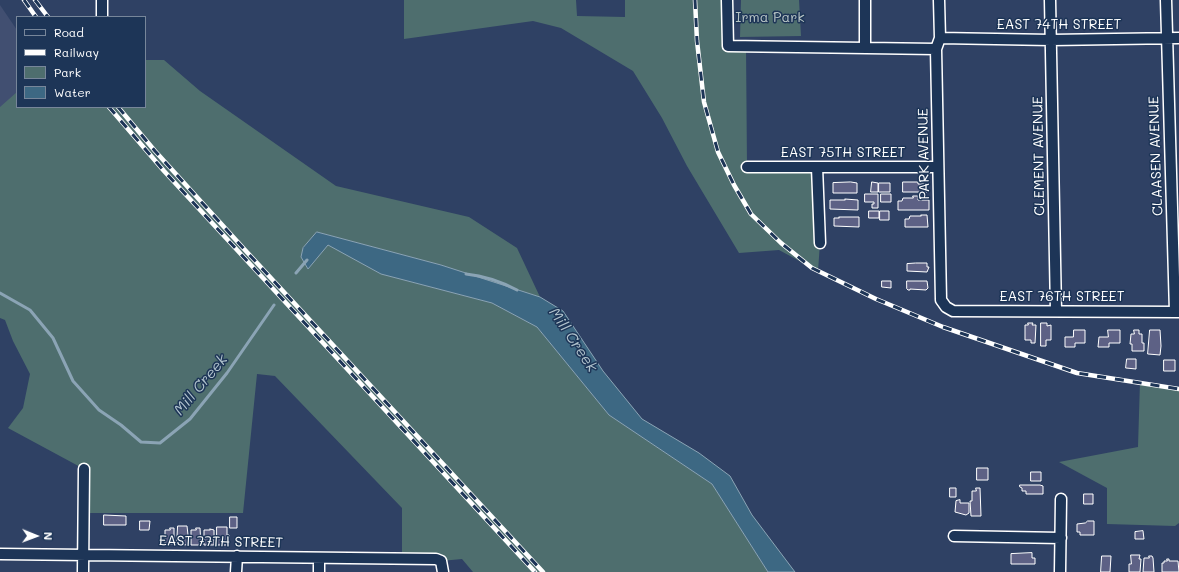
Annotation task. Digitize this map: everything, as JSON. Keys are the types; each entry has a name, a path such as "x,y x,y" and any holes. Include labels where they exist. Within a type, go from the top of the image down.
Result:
{"street":[{"path":"102,0 102,16"},
{"path":"727,0 728,46 936,49"},
{"path":"864,0 865,47"},
{"name":"PARK AVENUE","path":"939,0 940,38 936,49 941,300 946,307"},
{"name":"CLEMENT AVENUE","path":"1050,0 1056,311"},
{"name":"CLAASEN AVENUE","path":"1166,0 1177,312"},
{"name":"EAST 74TH STREET","path":"940,38 1051,40 1179,38"},
{"name":"EAST 75TH STREET","path":"747,167 938,168"},
{"path":"817,167 820,243"},
{"name":"EAST 76TH STREET","path":"946,307 953,311 1177,312"},
{"path":"83,572 84,469"},
{"path":"1060,572 1061,499"},
{"path":"954,536 1061,538"},
{"name":"EAST 77TH STREET","path":"0,554 436,558 441,561 443,572"},
{"path":"236,556 236,572"},
{"path":"319,558 319,572"}],"shaded area":[{"path":"0,5 16,29 16,99 0,111"}],"green space":[{"path":"404,0 576,0 577,16 625,17 625,0 727,0 728,46 746,46 747,166 817,167 820,243 818,271 779,250 739,253 687,166 662,118 633,71 561,28 533,21 404,39"},
{"name":"Irma Park","path":"741,0 799,0 801,36 740,37"},
{"path":"146,60 164,60 200,91 336,186 469,217 517,248 540,297 441,265 317,232 303,248 301,257 308,269 328,244 381,274 492,303 537,327 609,415 712,484 768,572 473,572 462,559 441,561 402,558 402,508 275,376 257,374 243,513 84,513 84,469 8,428 23,408 30,374 13,341 5,320 0,318 0,107 16,93 16,108 146,108"},
{"path":"1140,382 1179,389 1179,523 1175,526 1107,524 1107,488 1059,462 1138,447"}],"water":[{"path":"317,232 441,265 540,297 563,311 603,371 642,419 699,453 730,476 752,515 795,572 768,572 712,484 609,415 537,327 492,303 381,274 328,245 308,269 301,257 303,248"}],"building":[{"path":"872,182 878,183 878,192 871,192"},
{"path":"903,182 918,182 918,184 927,184 927,192 903,192"},
{"path":"833,183 857,183 857,193 833,193"},
{"path":"879,183 890,183 890,192 879,192"},
{"path":"865,194 878,194 878,208 872,208 872,204 874,204 874,202 865,202"},
{"path":"881,194 891,194 891,202 881,202"},
{"path":"913,196 918,196 918,200 929,200 929,210 898,210 898,201 902,201 903,198 913,198"},
{"path":"830,200 858,200 858,210 830,209"},
{"path":"869,211 879,211 879,218 869,218"},
{"path":"880,211 889,211 889,220 880,220"},
{"path":"927,215 928,227 905,227 905,219 909,219 910,216"},
{"path":"859,217 859,227 834,226 834,218"},
{"path":"927,263 927,267 929,267 927,272 907,271 907,264"},
{"path":"882,281 891,281 891,288 882,287"},
{"path":"907,281 927,281 928,288 926,290 908,290"},
{"path":"1028,323 1033,323 1032,325 1036,325 1035,343 1031,343 1031,340 1025,340 1025,325 1028,325"},
{"path":"1041,323 1047,323 1047,326 1051,325 1051,340 1046,340 1046,346 1041,346"},
{"path":"1074,330 1085,330 1085,343 1075,343 1075,347 1065,347 1065,337 1073,337"},
{"path":"1108,330 1120,330 1120,343 1109,343 1109,347 1098,347 1099,337 1108,337"},
{"path":"1134,330 1139,330 1139,334 1142,334 1144,351 1132,351 1132,344 1130,344 1131,334 1134,334"},
{"path":"1150,330 1160,330 1160,355 1148,354"},
{"path":"1127,359 1136,359 1136,369 1126,368"},
{"path":"1164,360 1175,360 1175,371 1164,371"},
{"path":"977,468 988,468 988,480 977,480"},
{"path":"1031,472 1041,472 1041,481 1031,481"},
{"path":"1020,485 1043,486 1043,494 1026,494 1026,491 1022,491"},
{"path":"950,488 956,488 956,497 950,497"},
{"path":"976,488 980,488 981,516 971,516 970,501 972,501 972,491 976,491"},
{"path":"1084,494 1093,494 1093,504 1084,504"},
{"path":"960,500 960,503 969,503 969,513 966,515 955,512 956,501"},
{"path":"104,515 126,516 126,525 104,525"},
{"path":"230,517 237,517 237,528 230,528"},
{"path":"140,521 150,521 149,530 140,530"},
{"path":"1094,521 1094,535 1080,535 1080,532 1077,532 1077,524"},
{"path":"178,526 187,526 187,545 177,544"},
{"path":"217,527 227,527 227,535 229,535 229,538 227,538 227,545 217,545"},
{"path":"170,528 174,528 174,544 165,544 165,530 170,530"},
{"path":"196,528 200,528 201,545 191,545 191,530 196,530"},
{"path":"204,530 214,530 214,545 204,545"},
{"path":"1143,531 1144,539 1135,539 1135,532"},
{"path":"1032,553 1032,558 1035,558 1035,564 1011,564 1011,554"},
{"path":"1131,555 1140,555 1140,572 1129,572"},
{"path":"1102,556 1111,556 1110,572 1101,572"},
{"path":"1149,556 1152,556 1153,558 1154,572 1143,572 1144,558 1149,558"},
{"path":"1167,559 1169,559 1169,561 1178,561 1179,572 1162,572 1162,563 1167,561"}],"waterway":[{"name":"Mill Creek","path":"296,273 307,260"},
{"name":"Mill Creek","path":"466,274 493,279 517,290"},
{"name":"Mill Creek","path":"0,293 30,310 53,338 73,381 99,410 121,425 141,442 160,443 190,419 227,373 274,305"}],"railway":[{"path":"24,0 35,16"},
{"path":"35,0 47,16"},
{"path":"695,0 697,41 704,102 718,152 734,185 751,214 781,243 812,268 876,299 943,327 1077,373 1179,389"},
{"path":"110,108 164,171 535,572"},
{"path":"119,108 155,151 245,250 543,572"}]}
